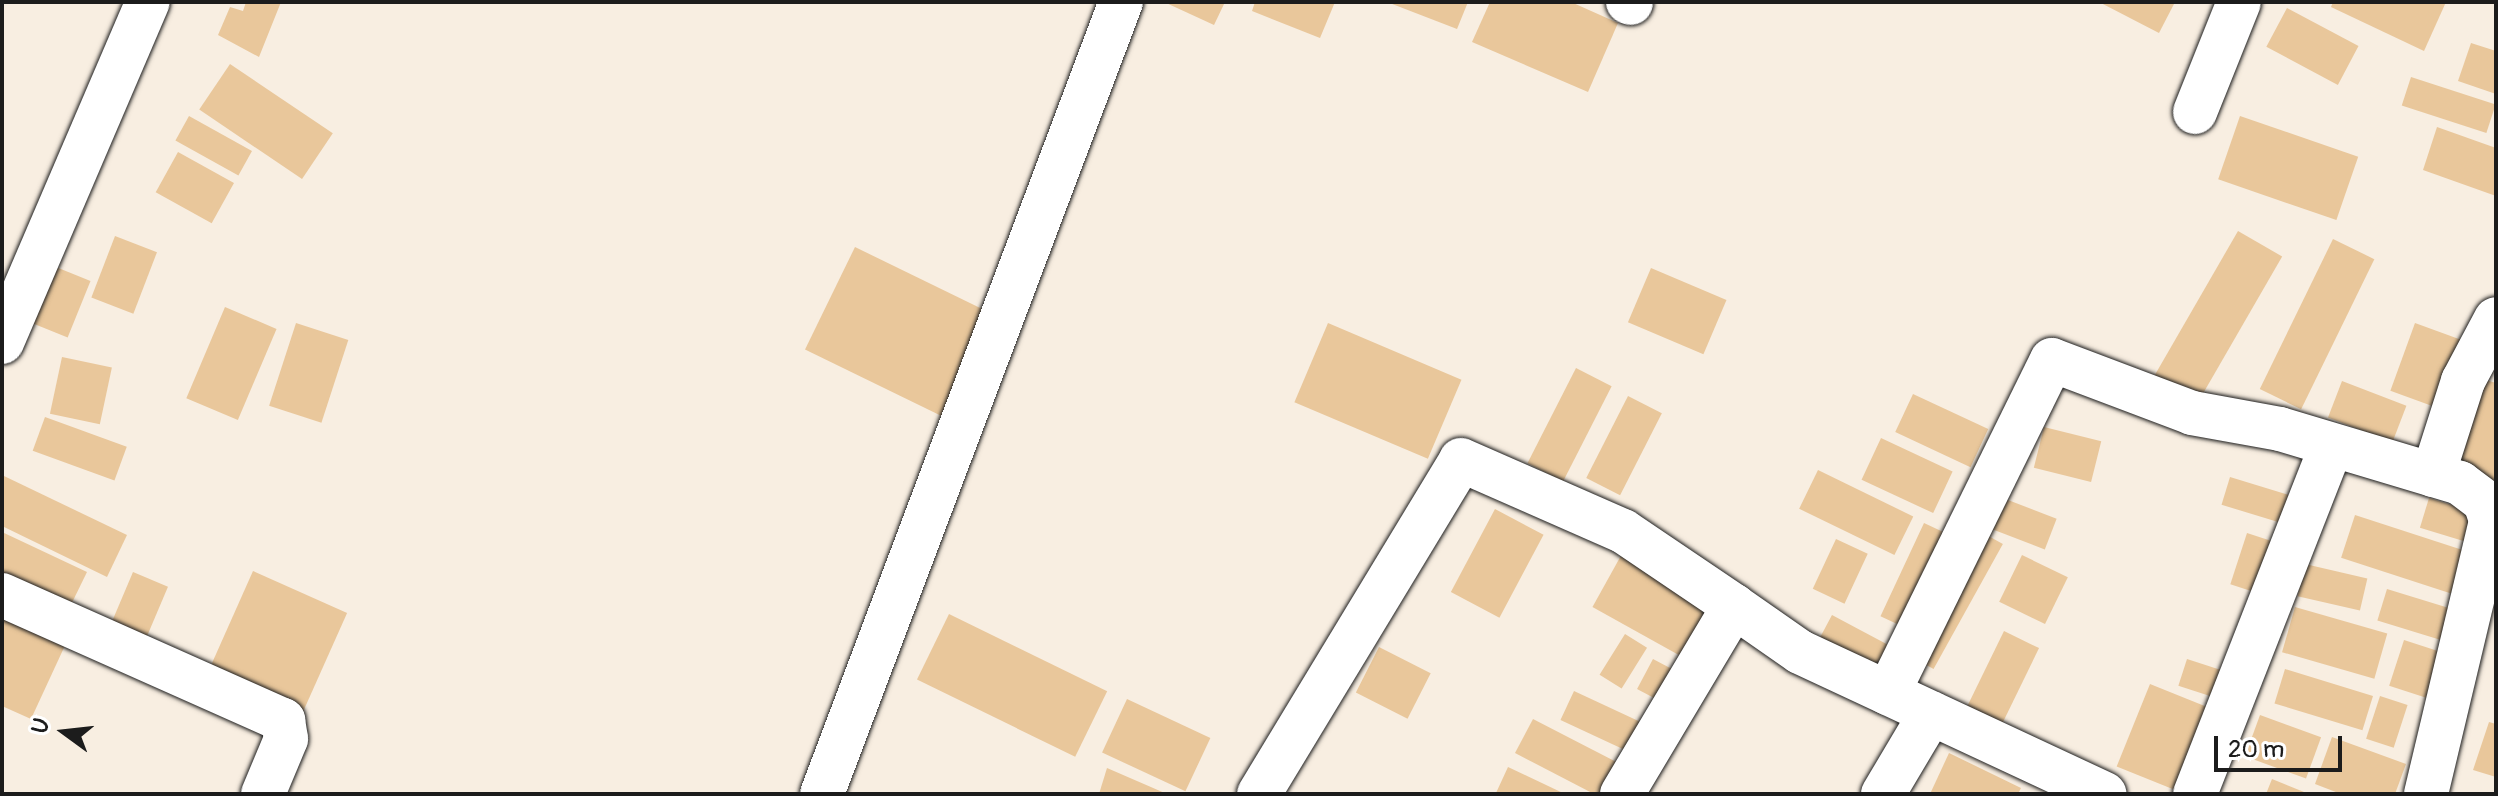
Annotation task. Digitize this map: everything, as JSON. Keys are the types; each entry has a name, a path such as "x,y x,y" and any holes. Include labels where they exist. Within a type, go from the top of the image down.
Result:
{"street":[{"path":"2,342 148,2"},
{"path":"822,794 1121,2"},
{"path":"2195,112 2239,2"},
{"path":"2433,475 2463,381 2496,319"},
{"path":"1888,693 2052,360 2192,413 2433,475 2485,502 2491,521 2426,794"},
{"path":"2195,794 2331,447"},
{"path":"1259,794 1461,460 1475,460 1623,531 1800,652 2104,794"},
{"path":"2,595 283,720 286,739 263,794"},
{"path":"1622,794 1734,606"},
{"path":"1883,794 1931,713"}],"building":[{"path":"246,2 281,2 259,57 218,35 230,7 243,11"},
{"path":"1164,2 1225,2 1214,25"},
{"path":"1255,2 1335,2 1320,38 1252,11"},
{"path":"1387,2 1468,2 1457,29"},
{"path":"1490,2 1571,2 1618,23 1588,92 1472,42"},
{"path":"2099,2 2171,2 2174,4 2159,33"},
{"path":"2333,2 2446,2 2424,51 2331,7"},
{"path":"2287,8 2359,46 2338,85 2266,47"},
{"path":"2471,43 2496,51 2496,94 2458,81"},
{"path":"230,64 333,133 302,179 199,110"},
{"path":"2411,77 2496,105 2486,133 2402,106"},
{"path":"189,116 252,151 238,175 175,140"},
{"path":"2240,116 2358,157 2336,220 2218,179"},
{"path":"2437,127 2496,148 2496,196 2423,170"},
{"path":"178,152 234,183 212,223 156,192"},
{"path":"2238,231 2282,256 2195,408 2150,383"},
{"path":"115,236 157,252 133,314 91,298"},
{"path":"2333,239 2374,259 2301,409 2260,389"},
{"path":"855,247 1000,318 950,420 805,349"},
{"path":"46,263 91,281 68,338 23,320"},
{"path":"1651,268 1726,300 1703,354 1628,322"},
{"path":"225,307 277,329 238,420 186,398"},
{"path":"296,323 348,340 321,423 269,406"},
{"path":"1328,323 1461,380 1428,459 1294,402"},
{"path":"2415,323 2466,341 2441,409 2390,391"},
{"path":"62,357 112,368 100,424 50,414"},
{"path":"1576,368 1612,386 1563,481 1527,463"},
{"path":"2476,377 2496,383 2496,490 2446,475"},
{"path":"2342,381 2406,406 2392,442 2328,417"},
{"path":"1913,394 1988,429 1970,467 1895,432"},
{"path":"1628,396 1662,413 1620,495 1586,478"},
{"path":"45,417 127,447 114,481 33,451"},
{"path":"2044,427 2101,441 2091,482 2034,468"},
{"path":"1881,438 1953,471 1933,513 1862,480"},
{"path":"1818,470 1913,516 1894,555 1799,509"},
{"path":"4,476 127,535 107,577 2,526"},
{"path":"2230,477 2293,496 2285,524 2222,505"},
{"path":"1995,495 2057,519 2045,549 1983,526"},
{"path":"2429,498 2481,514 2472,543 2420,528"},
{"path":"1495,509 1544,535 1499,618 1451,592"},
{"path":"2355,515 2471,553 2457,595 2341,558"},
{"path":"1924,523 1948,534 1904,627 1880,616"},
{"path":"1974,528 2003,544 1934,669 1905,653"},
{"path":"2,532 87,572 66,615 2,586"},
{"path":"2247,533 2278,543 2262,595 2230,584"},
{"path":"1836,539 1868,554 1844,604 1813,589"},
{"path":"1623,552 1718,605 1688,660 1592,607"},
{"path":"2022,555 2068,577 2045,624 1999,602"},
{"path":"2305,564 2367,578 2360,611 2298,596"},
{"path":"253,571 347,613 301,716 207,674"},
{"path":"133,572 168,587 143,646 108,631"},
{"path":"2387,589 2458,611 2448,642 2377,621"},
{"path":"2295,607 2387,633 2374,679 2282,652"},
{"path":"2,610 68,639 31,719 2,706"},
{"path":"949,614 1107,691 1075,757 917,680"},
{"path":"1832,615 1899,651 1885,677 1818,641"},
{"path":"2004,631 2039,648 2000,727 1965,710"},
{"path":"1625,634 1647,648 1622,688 1600,675"},
{"path":"2404,640 2453,656 2438,701 2389,686"},
{"path":"1379,647 1431,673 1408,719 1356,692"},
{"path":"1653,659 1679,673 1664,703 1637,689"},
{"path":"2187,659 2232,674 2223,700 2178,686"},
{"path":"2285,669 2373,696 2362,730 2274,703"},
{"path":"2150,684 2214,710 2181,792 2117,767"},
{"path":"1574,691 1647,725 1633,754 1560,720"},
{"path":"2380,696 2408,705 2394,748 2366,739"},
{"path":"1127,699 1210,738 1185,791 1102,752"},
{"path":"2260,715 2321,737 2306,779 2245,756"},
{"path":"1533,719 1628,768 1615,794 1594,794 1515,753"},
{"path":"2489,722 2496,724 2496,777 2473,770"},
{"path":"2332,737 2406,764 2395,794 2341,794 2315,784"},
{"path":"1949,753 2021,788 2018,794 1930,794"},
{"path":"1508,767 1565,794 1496,793"},
{"path":"1107,768 1167,794 1099,794"},
{"path":"2272,779 2309,794 2266,794"}]}
